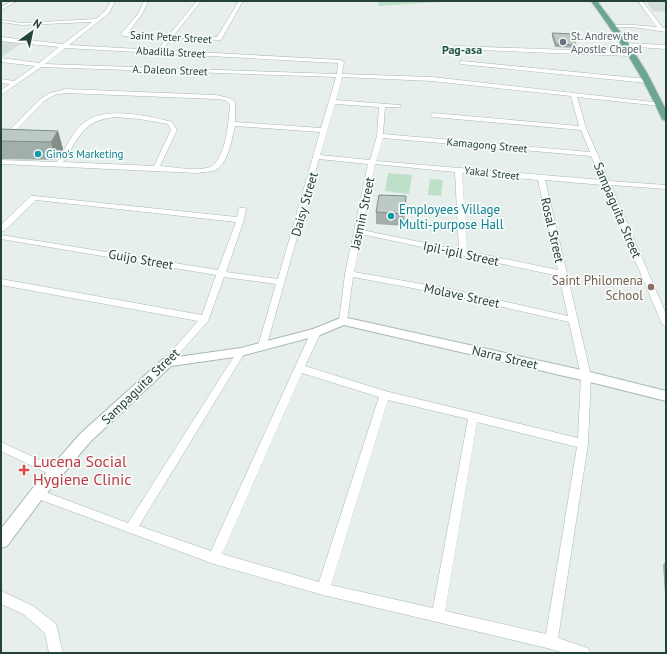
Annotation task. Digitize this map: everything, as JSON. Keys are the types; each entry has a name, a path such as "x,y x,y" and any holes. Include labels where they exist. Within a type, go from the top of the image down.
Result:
{"main road":[{"path":"594,1 613,26 647,81 660,104 666,119"}],"street":[{"path":"1,9 15,1"},
{"path":"1,93 107,12 113,1"},
{"name":"Saint Peter Street","path":"146,1 140,14 124,34 218,39 241,1"},
{"path":"159,51 199,1"},
{"path":"640,1 664,30"},
{"path":"1,21 22,24 96,20"},
{"path":"613,26 633,26 664,30"},
{"name":"Abadilla Street","path":"1,39 63,46 341,62"},
{"path":"625,45 666,47"},
{"path":"455,48 630,54"},
{"name":"A. Daleon Street","path":"1,60 40,64 432,79 574,96 660,104"},
{"name":"Daisy Street","path":"264,346 333,102 340,76 341,62"},
{"path":"462,63 647,81"},
{"path":"1,82 15,83"},
{"path":"1,143 42,100 52,94 66,91 216,97 227,99 233,104 232,124 224,155 218,165 211,169 197,171 1,162"},
{"name":"Sampaguita Street","path":"574,96 583,128 666,324"},
{"path":"333,102 398,106"},
{"name":"Jasmin Street","path":"343,321 349,274 372,162 380,136 382,106"},
{"path":"433,115 583,128"},
{"path":"59,164 86,123 96,118 132,117 170,123 174,130 156,168"},
{"path":"232,124 324,130"},
{"name":"Kamagong Street","path":"380,136 594,154"},
{"name":"Yakal Street","path":"318,157 541,178 666,187"},
{"path":"458,169 463,254"},
{"name":"Rosal Street","path":"541,178 586,376 583,444 551,642"},
{"path":"1,229 34,198 240,220"},
{"name":"Sampaguita Street","path":"1,541 55,472 95,428 167,362 205,319 240,220 242,210"},
{"name":"Ipil-ipil Street","path":"358,231 563,274"},
{"name":"Guijo Street","path":"1,237 81,249 221,274 281,282"},
{"name":"Molave Street","path":"349,274 450,292 574,320"},
{"path":"1,282 205,319"},
{"path":"167,362 241,352 316,332 343,321"},
{"name":"Narra Street","path":"343,321 586,376 666,396"},
{"path":"214,558 316,332"},
{"path":"131,529 241,352"},
{"path":"299,368 385,395 583,444"},
{"path":"323,588 385,395"},
{"path":"438,615 473,418"},
{"path":"1,446 55,472"},
{"path":"37,494 214,558 323,588 551,642 583,653"},
{"path":"1,597 28,610 51,629 56,653"}],"shaded area":[{"path":"646,1 666,1 666,12 653,11"},
{"path":"1,41 21,44 1,57"}],"green space":[{"path":"379,1 453,1 378,6"},
{"path":"388,173 412,175 409,194 385,191"},
{"path":"430,179 443,180 441,196 428,195"}],"building":[{"name":"St. Andrew the Apostle Chapel","path":"552,33 572,34 576,45 556,44"},
{"path":"1,129 58,131 51,142 1,141"},
{"path":"379,195 406,196 405,214 376,212"}],"place":[{"name":"St. Andrew the Apostle Chapel","path":"563,42"},
{"name":"Gino's Marketing","path":"38,154"},
{"name":"Employees Village Multi-purpose Hall","path":"391,216"},
{"name":"Saint Philomena School","path":"651,287"},
{"name":"Lucena Social Hygiene Clinic","path":"24,470"}],"district":[{"name":"Pag-asa","path":"462,50"}]}
